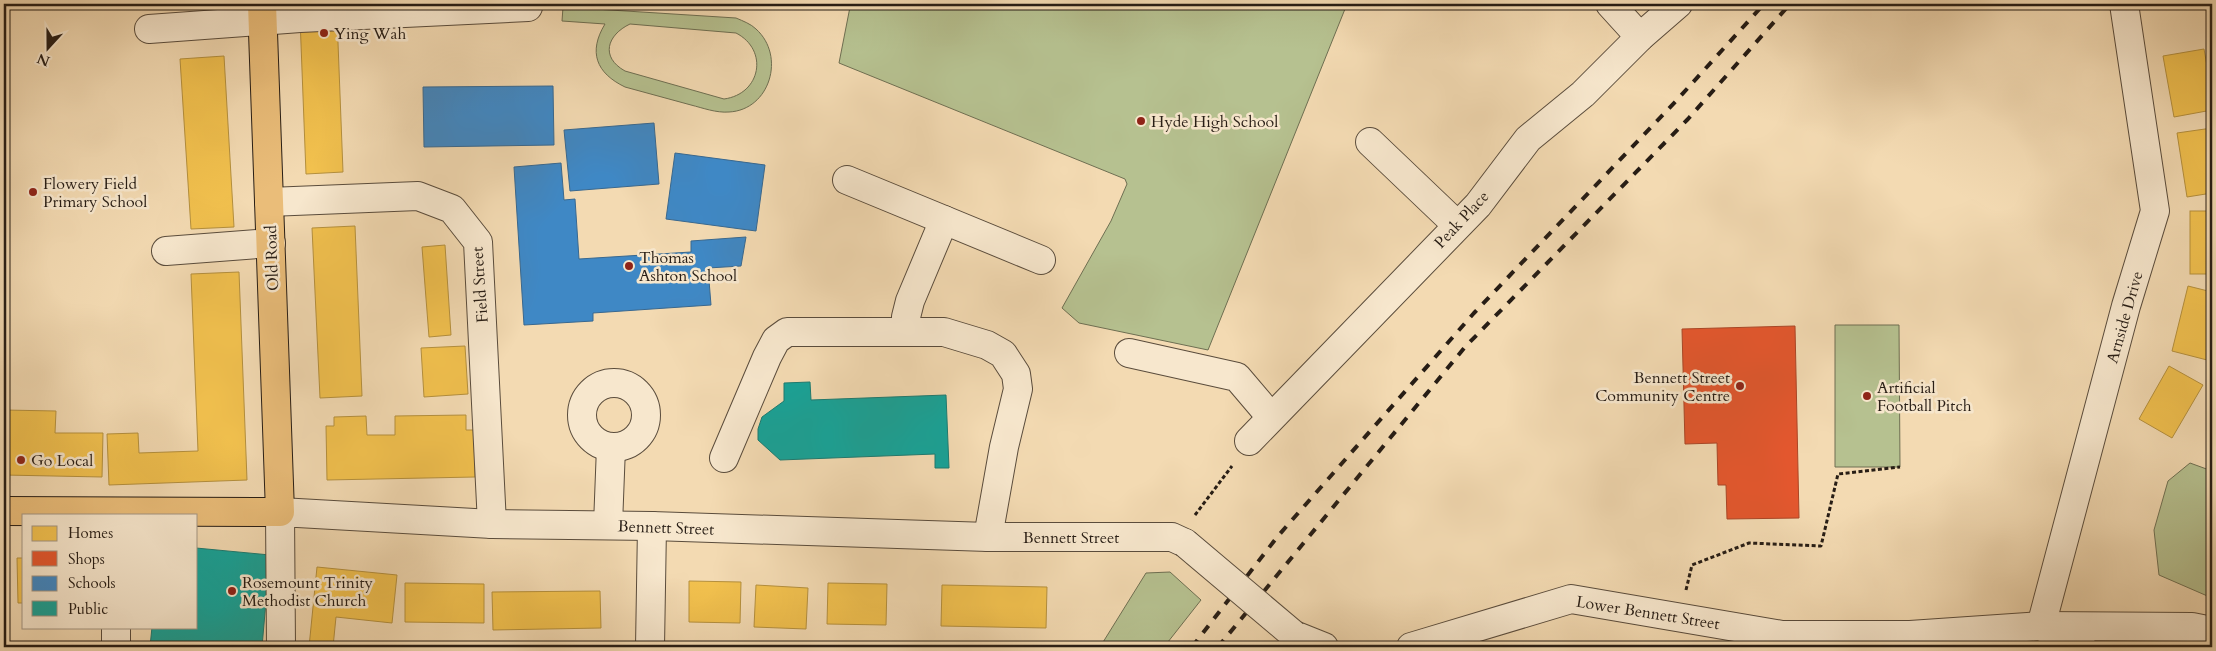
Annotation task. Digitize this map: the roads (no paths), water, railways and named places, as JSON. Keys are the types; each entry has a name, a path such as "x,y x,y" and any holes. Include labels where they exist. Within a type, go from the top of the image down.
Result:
{"main road":[{"name":"Old Road","path":"262,13 280,512"},
{"name":"Bennett Street","path":"4,511 118,513 280,512"}],"street":[{"path":"1610,4 1640,37"},
{"name":"Peak Place","path":"1249,441 1456,225 1478,205 1528,139 1583,94 1640,37 1678,4"},
{"name":"Arnside Drive","path":"2041,626 2126,306 2155,211 2124,4"},
{"path":"149,29 262,13 528,7"},
{"path":"1370,142 1456,225"},
{"path":"847,180 1041,260"},
{"name":"Field Street","path":"269,202 418,196 452,209 478,242 492,524"},
{"path":"908,332 906,317 910,301 944,220"},
{"path":"166,252 271,242"},
{"path":"724,458 767,357 776,340 787,332 944,332 987,345 1003,354 1016,374 1018,389 1004,447 988,538"},
{"path":"1129,353 1237,377 1272,417"},
{"path":"608,525 611,447"},
{"path":"280,512 281,647"},
{"name":"Bennett Street","path":"280,512 492,524 652,526 988,538 1172,537 1182,542 1294,634 1324,647"},
{"path":"650,647 652,526"},
{"name":"Lower Bennett Street","path":"1421,646 1461,631 1571,598 1680,617 1780,641 2041,626 2192,627 2212,631"},
{"path":"2041,626 2082,647"},
{"path":"116,628 116,647"}],"railway":[{"path":"1192,647 1278,536 1474,313 1676,101 1764,4"},
{"path":"1218,647 1465,347 1688,119 1790,4"}],"place":[{"name":"Ying Wah","path":"324,33"},
{"name":"Hyde High School","path":"1141,121"},
{"name":"Flowery Field Primary School","path":"33,192"},
{"name":"Thomas Ashton School","path":"629,266"},
{"name":"Bennett Street Community Centre","path":"1740,386"},
{"name":"Artificial Football Pitch","path":"1867,396"},
{"name":"Go Local","path":"21,460"},
{"name":"Rosemount Trinity Methodist Church","path":"232,591"}]}
